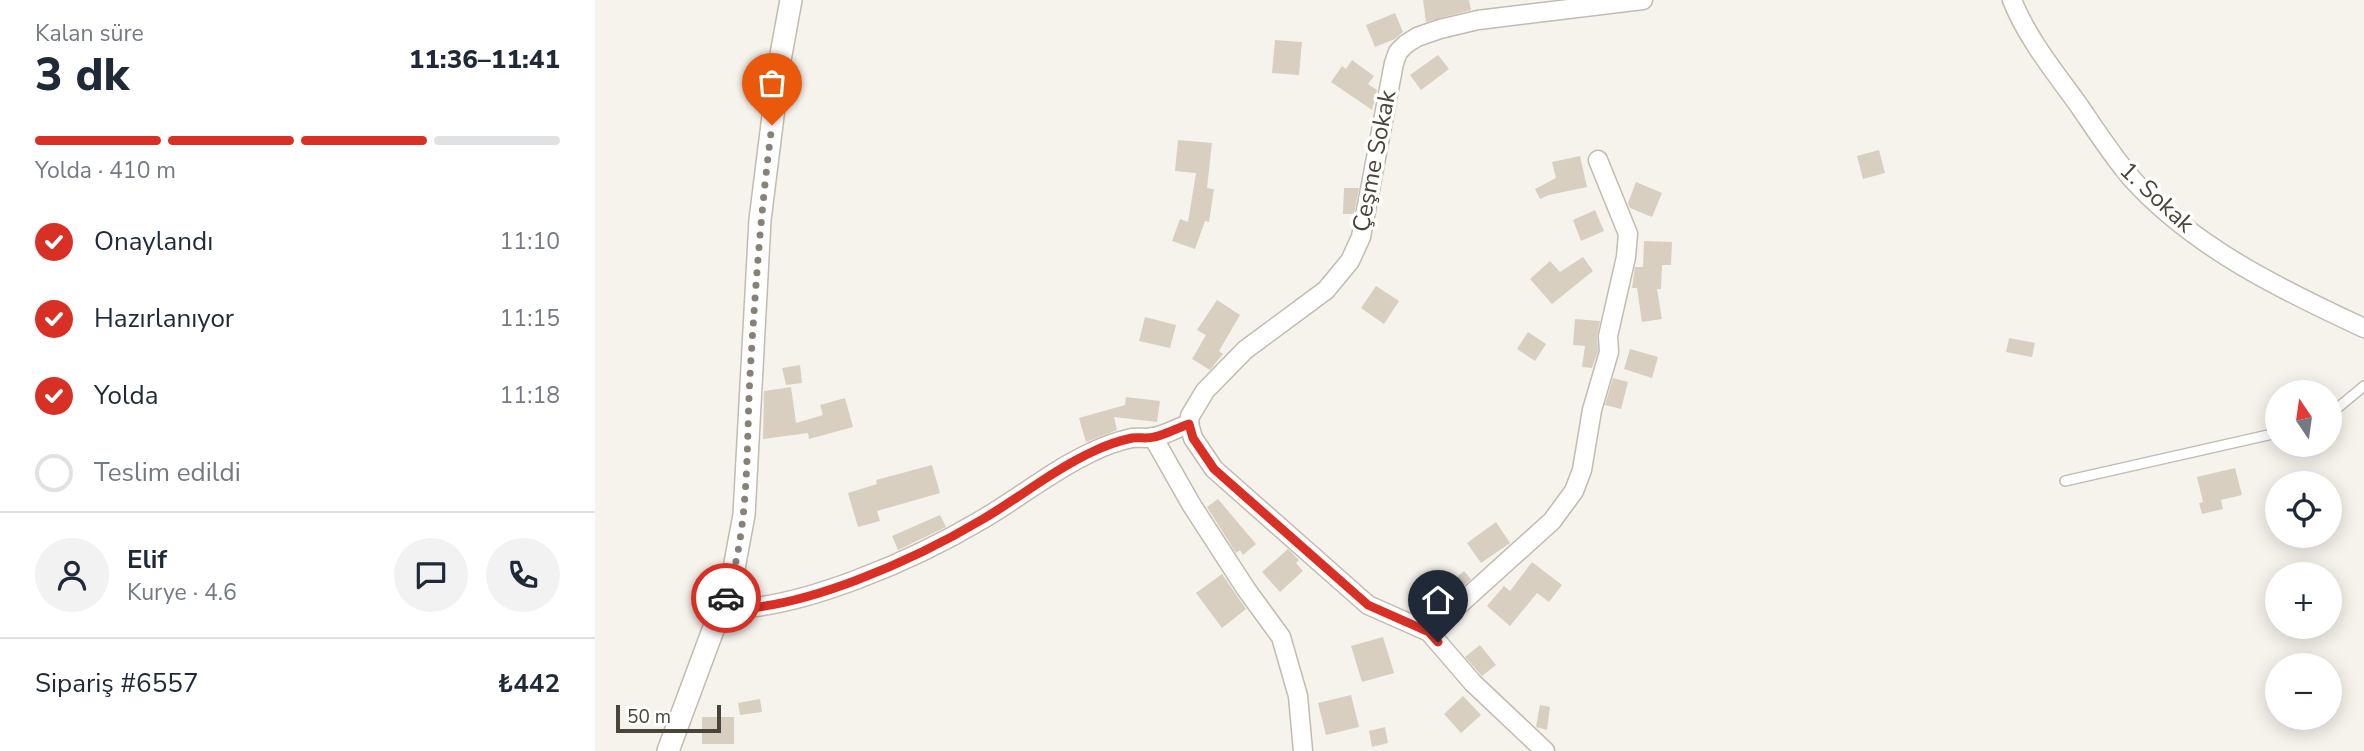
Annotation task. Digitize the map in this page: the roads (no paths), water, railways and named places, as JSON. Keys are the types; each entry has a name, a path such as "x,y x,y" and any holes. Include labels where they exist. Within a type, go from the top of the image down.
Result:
{"street":[{"path":"669,751 732,579 744,515 760,220 780,60 791,0"},
{"name":"Çeşme Sokak","path":"1189,424 1190,416 1205,391 1245,350 1326,290 1350,261 1361,237 1394,64 1398,52 1406,44 1417,37 1478,20 1643,0"},
{"name":"1. Sokak","path":"2012,0 2028,34 2111,154 2154,201 2195,234 2244,267 2364,328"},
{"path":"1429,632 1552,522 1574,491 1582,470 1592,410 1607,360 1608,336 1626,257 1628,234 1598,160"},
{"path":"722,609 747,610 778,605 879,570 981,521 1056,472 1091,453 1134,438 1153,437 1189,424 1193,438 1214,469 1368,605 1429,632 1473,683 1545,751"},
{"path":"1153,437 1246,589 1281,637 1298,696 1303,751"}],"lane":[{"path":"2342,404 2364,386"},
{"path":"2064,481 2265,436"}]}
